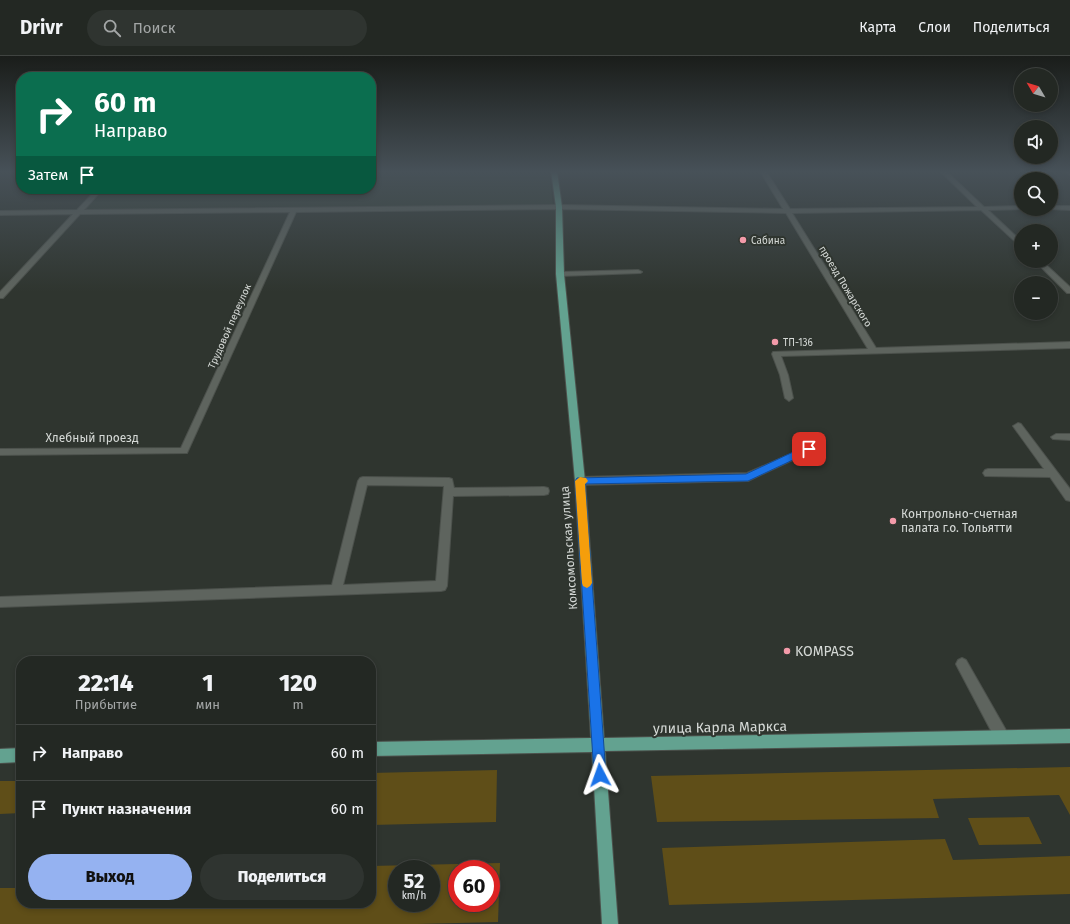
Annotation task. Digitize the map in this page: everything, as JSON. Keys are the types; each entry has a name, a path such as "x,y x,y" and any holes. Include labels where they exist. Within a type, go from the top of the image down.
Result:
{"main road":[{"name":"Комсомольская улица","path":"559,212 560,274 580,481 610,924"},
{"name":"улица Карла Маркса","path":"376,749 1070,736"},
{"path":"0,756 16,755"}],"street":[{"path":"0,213 238,212"},
{"name":"Трудовой переулок","path":"184,451 293,212"},
{"name":"проезд Пожарского","path":"788,212 873,350"},
{"path":"987,212 1014,238"},
{"path":"0,296 77,213"},
{"path":"1045,268 1070,291"},
{"path":"560,274 638,272"},
{"path":"789,398 784,375 776,354 1070,345"},
{"path":"1018,426 1070,498"},
{"path":"1056,437 1070,437"},
{"path":"580,481 737,480 748,477 809,449"},
{"name":"Хлебный проезд","path":"0,453 184,451"},
{"path":"988,473 1051,472"},
{"path":"0,602 336,590 441,586 449,482 363,481 336,590"},
{"path":"449,492 544,491"},
{"path":"962,664 1002,737"}],"shaded area":[{"path":"1070,767 1070,815 1059,795 933,799 939,818 657,822 651,776"},
{"path":"497,770 496,822 376,825 376,773"},
{"path":"0,781 16,781 16,813 0,814"},
{"path":"1029,817 1042,844 979,845 968,818"},
{"path":"945,839 953,860 1070,856 1070,894 669,905 662,848"},
{"path":"440,864 448,864 448,912 498,912 498,922 418,924 0,924 0,888 16,888 16,908 376,908 376,866 388,866 388,912 440,912"}],"slow traffic":[{"path":"583,481 580,481 587,583"}],"place":[{"name":"Сабина","path":"743,240"},
{"name":"ТП-136","path":"775,342"},
{"name":"Контрольно-счетная палата г.о. Тольятти","path":"893,521"},
{"name":"KOMPASS","path":"787,651"}],"route":[{"path":"600,775 580,481 748,477 809,449"}]}
